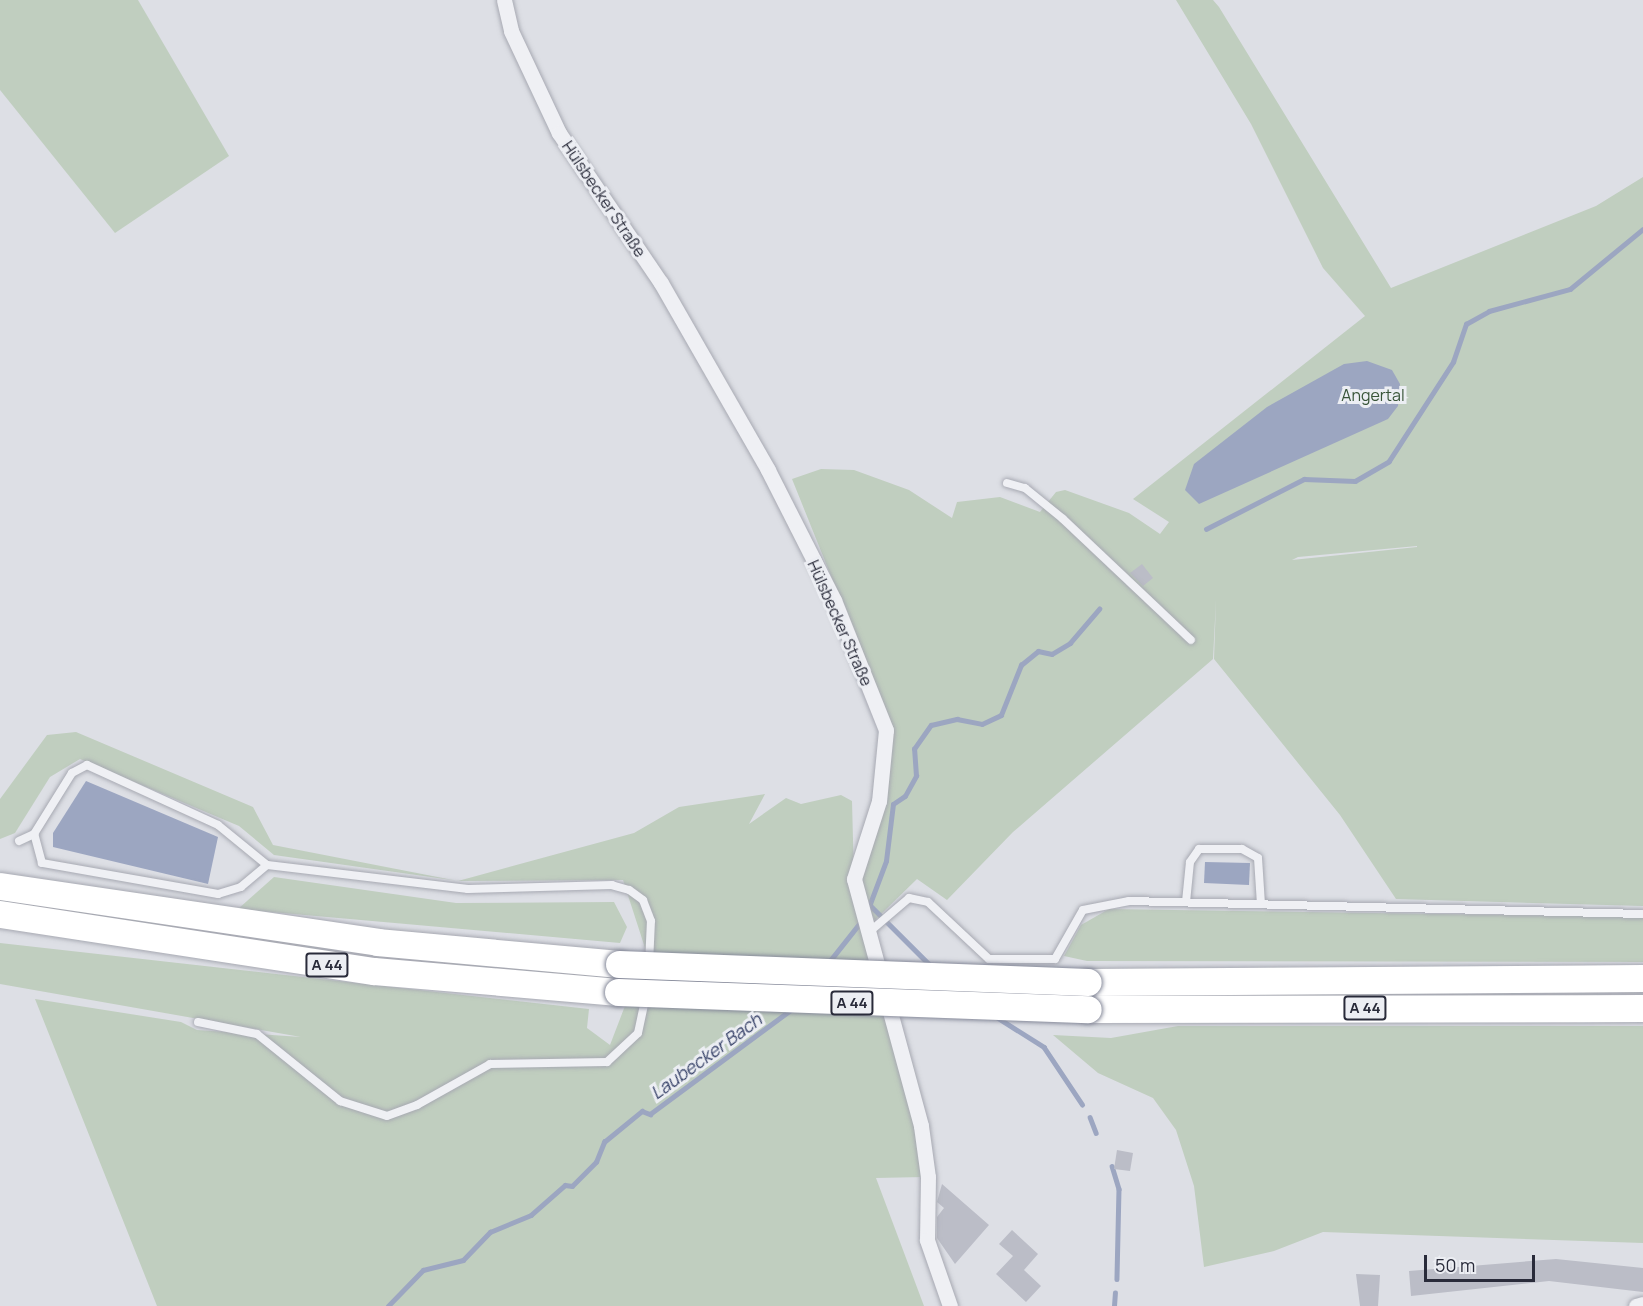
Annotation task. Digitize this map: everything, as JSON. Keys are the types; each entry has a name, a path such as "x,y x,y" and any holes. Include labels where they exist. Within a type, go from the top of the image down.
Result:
{"highway":[{"name":"A 44","path":"0,886 377,942 619,964 1088,982 1643,978"},
{"name":"A 44","path":"0,914 374,971 618,992 1088,1009 1643,1008"}],"street":[{"name":"Hülsbecker Straße","path":"504,0 511,31 559,133 661,283 768,470 834,600 886,730 879,801 854,879 873,931 921,1126 928,1177 927,1240 950,1306"},
{"path":"1636,1306 1643,1304"}],"lane":[{"path":"1008,483 1025,488 1062,519 1191,640"},
{"path":"19,841 34,834 72,773 87,765 218,825 267,865 468,889 612,885 629,890 643,900 651,921 648,986 638,1033 607,1062 490,1064 387,1116 340,1101 257,1034 198,1022"},
{"path":"34,834 37,856 50,867 218,894 241,887 267,865"},
{"path":"1186,902 1190,862 1199,849 1242,849 1258,858 1261,904"},
{"path":"873,931 909,898 928,902 989,959 1054,958 1069,927 1091,906 1186,902 1643,914"}],"green space":[{"path":"0,0 138,0 229,156 115,233 0,90"},
{"name":"Angertal","path":"1176,0 1213,0 1219,7 1391,288 1596,206 1643,177 1643,906 1396,899 1340,815 1214,659 1216,600 1213,659 1013,832 947,900 917,879 875,920 861,879 886,800 891,725 792,479 821,469 854,470 909,490 952,518 957,502 1000,497 1040,512 1056,492 1065,490 1129,513 1160,534 1169,522 1133,499 1365,316 1323,268 1251,124","holes":["1417,547 1292,560 1298,557"]},
{"path":"76,732 253,807 273,845 455,880 274,855 239,826 80,759 50,777 15,833 0,839 0,799 47,735"},
{"path":"765,794 749,824 786,798 801,804 841,795 852,801 854,879 918,1129 923,1177 876,1178 924,1306 157,1306 35,999 181,1022 197,1030 301,1037 0,984 0,943 589,1009 587,1028 610,1045 646,951 623,880 458,881 634,833 679,807"},
{"path":"274,877 456,903 614,902 627,927 620,943 238,909"},
{"path":"1109,909 1643,917 1643,962 1087,961 1064,956 1081,925"},
{"path":"1178,1026 1643,1026 1643,1243 1323,1232 1274,1251 1204,1267 1194,1186 1176,1130 1153,1098 1098,1073 1053,1035 1111,1038"}],"water":[{"path":"1367,361 1392,370 1400,384 1398,406 1388,419 1199,504 1185,490 1194,464 1267,407 1344,364"},
{"path":"86,781 218,837 208,884 53,847 53,833"},
{"path":"1205,862 1250,863 1249,885 1204,883"}],"building":[{"path":"1142,564 1153,578 1143,586 1130,573"},
{"path":"1117,1150 1133,1153 1130,1171 1114,1169"},
{"path":"942,1184 989,1225 955,1264 937,1238 937,1217 944,1208 937,1202"},
{"path":"1012,1230 1038,1254 1024,1270 1041,1286 1026,1302 996,1274 1013,1256 999,1244"},
{"path":"1556,1259 1643,1268 1643,1292 1549,1281 1411,1296 1409,1271"},
{"path":"1356,1274 1380,1275 1378,1306 1360,1306"}],"waterway":[{"name":"Laubecker Bach","path":"1206,529 1304,479 1355,481 1389,461 1453,362 1466,324 1489,311 1570,289 1643,229"},
{"name":"Laubecker Bach","path":"868,909 886,861 893,804 905,796 916,776 914,749 931,725 957,719 982,724 1001,715 1021,665 1038,651 1052,654 1070,643 1099,609"},
{"path":"870,905 930,965"},
{"name":"Laubecker Bach","path":"829,962 859,924"},
{"name":"Laubecker Bach","path":"388,1306 423,1270 463,1260 490,1232 531,1215 565,1185 572,1186 596,1162 604,1142 642,1111 650,1114 792,1009"},
{"path":"995,1016 1044,1047 1082,1104"},
{"path":"1090,1117 1096,1133"},
{"path":"1112,1166 1119,1189 1117,1279"},
{"path":"1114,1306 1115,1293"}]}
